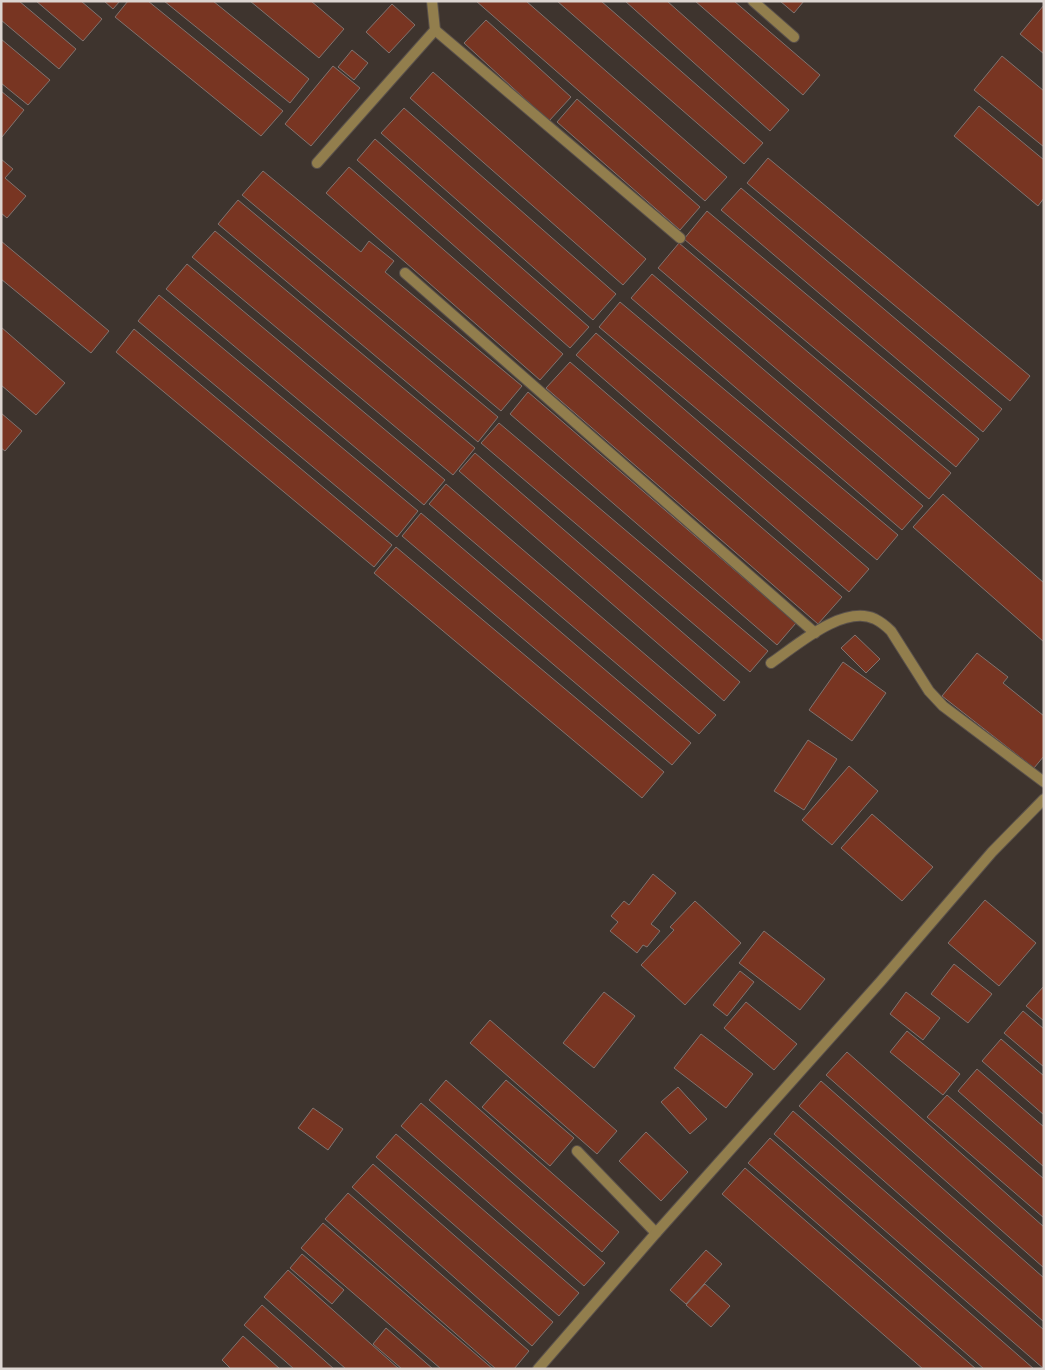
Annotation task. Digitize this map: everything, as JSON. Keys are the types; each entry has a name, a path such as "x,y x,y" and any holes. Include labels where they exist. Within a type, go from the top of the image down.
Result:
{"street":[{"path":"432,1 435,30 680,238"},
{"path":"753,1 794,37"},
{"path":"317,163 435,30"},
{"path":"405,273 815,633"},
{"path":"771,663 815,633 841,619 854,616 874,618 891,631 929,691 943,706 1044,782"},
{"path":"538,1369 656,1233 881,981 992,852 1044,799"},
{"path":"577,1151 656,1233"}],"building":[{"path":"1,1 19,1 76,49 59,69 1,20"},
{"path":"36,1 81,1 102,19 83,41"},
{"path":"104,1 120,1 113,9"},
{"path":"128,1 148,1 283,111 261,136 115,17"},
{"path":"164,1 213,1 309,79 290,103"},
{"path":"250,1 311,1 344,29 319,58"},
{"path":"476,1 526,1 727,177 705,201"},
{"path":"557,1 601,1 763,143 744,164"},
{"path":"625,1 667,1 789,110 770,131"},
{"path":"695,1 734,1 820,75 803,95"},
{"path":"780,1 804,1 794,13"},
{"path":"392,4 415,25 389,53 366,32"},
{"path":"1044,5 1044,54 1020,34"},
{"path":"486,20 571,97 549,121 464,43"},
{"path":"1,39 50,80 28,105 1,83"},
{"path":"352,50 368,63 354,80 338,67"},
{"path":"1002,56 1044,91 1044,147 974,90"},
{"path":"333,66 360,88 311,146 285,124"},
{"path":"433,72 646,259 623,285 410,98"},
{"path":"1,91 24,110 2,137 1,136"},
{"path":"577,99 700,207 680,230 557,122"},
{"path":"979,106 1044,160 1044,198 1038,206 954,136"},
{"path":"404,108 616,294 593,320 381,133"},
{"path":"375,139 589,327 570,348 357,160"},
{"path":"768,158 1030,376 1010,401 747,183"},
{"path":"1,159 13,169 5,178 26,196 7,218 1,213"},
{"path":"349,167 563,354 540,380 326,193"},
{"path":"263,171 361,252 369,241 394,261 385,272 522,386 501,411 242,195"},
{"path":"741,188 1002,409 983,432 721,210"},
{"path":"238,200 498,417 478,442 218,224"},
{"path":"707,211 979,439 956,467 684,239"},
{"path":"215,231 475,448 453,475 192,257"},
{"path":"1,241 109,331 91,353 1,279"},
{"path":"679,243 951,473 929,499 658,268"},
{"path":"187,264 445,480 424,505 166,289"},
{"path":"652,274 923,506 902,530 631,298"},
{"path":"159,295 418,511 397,537 138,321"},
{"path":"620,302 898,535 877,560 599,327"},
{"path":"1,327 65,383 36,415 1,385"},
{"path":"134,329 392,545 374,567 116,352"},
{"path":"596,333 869,569 849,592 576,355"},
{"path":"570,362 842,597 818,624 546,388"},
{"path":"528,392 796,623 777,645 510,414"},
{"path":"1,413 22,431 5,451 1,448"},
{"path":"499,423 768,651 750,672 481,443"},
{"path":"475,453 740,682 724,701 459,471"},
{"path":"446,484 716,715 699,734 429,504"},
{"path":"943,494 1044,583 1044,642 913,527"},
{"path":"421,513 691,743 672,765 402,536"},
{"path":"396,547 664,772 642,798 374,573"},
{"path":"855,635 880,659 866,673 841,648"},
{"path":"977,653 1008,677 1003,683 1044,716 1044,756 1034,768 942,696"},
{"path":"843,662 886,693 852,741 809,710"},
{"path":"808,740 837,759 804,810 774,791"},
{"path":"849,766 878,791 832,845 802,820"},
{"path":"872,814 933,867 902,901 841,848"},
{"path":"653,874 676,893 651,924 660,931 647,947 643,945 637,953 610,931 618,922 611,916 624,901 629,905"},
{"path":"985,900 1036,943 999,986 948,943"},
{"path":"695,901 741,943 685,1005 641,965 674,930 670,927"},
{"path":"764,931 825,979 800,1010 739,963"},
{"path":"954,964 992,994 968,1023 931,994"},
{"path":"740,971 754,982 727,1016 713,1005"},
{"path":"1044,986 1044,1021 1026,1006"},
{"path":"604,992 635,1016 594,1068 563,1043"},
{"path":"906,992 940,1018 923,1040 890,1014"},
{"path":"746,1002 797,1044 774,1070 724,1028"},
{"path":"1023,1011 1044,1029 1044,1067 1004,1033"},
{"path":"490,1020 617,1131 597,1154 470,1043"},
{"path":"907,1031 960,1074 943,1095 890,1052"},
{"path":"701,1034 753,1074 726,1108 674,1068"},
{"path":"1001,1039 1044,1076 1044,1115 982,1061"},
{"path":"847,1052 1044,1227 1044,1268 826,1075"},
{"path":"977,1069 1044,1127 1044,1167 958,1091"},
{"path":"446,1080 619,1232 602,1252 429,1100"},
{"path":"506,1080 574,1138 550,1166 482,1107"},
{"path":"821,1081 1044,1278 1044,1322 799,1106"},
{"path":"678,1087 707,1119 690,1134 661,1102"},
{"path":"947,1095 1044,1179 1044,1218 927,1117"},
{"path":"421,1103 605,1263 584,1286 401,1126"},
{"path":"313,1108 343,1129 328,1150 298,1128"},
{"path":"793,1111 1044,1330 1044,1369 774,1134"},
{"path":"646,1132 688,1172 661,1201 619,1161"},
{"path":"396,1134 579,1293 559,1316 376,1157"},
{"path":"770,1138 1034,1369 984,1369 748,1163"},
{"path":"373,1164 553,1322 532,1346 352,1187"},
{"path":"745,1168 976,1369 923,1369 722,1194"},
{"path":"348,1193 529,1351 514,1369 496,1369 325,1219"},
{"path":"323,1223 493,1369 441,1369 301,1248"},
{"path":"706,1250 722,1264 686,1304 670,1290"},
{"path":"302,1254 344,1290 332,1304 290,1268"},
{"path":"288,1270 399,1369 346,1369 264,1297"},
{"path":"705,1284 730,1306 711,1327 686,1305"},
{"path":"262,1305 334,1369 294,1369 244,1325"},
{"path":"386,1328 433,1369 402,1369 373,1344"},
{"path":"243,1336 280,1369 231,1369 222,1360"}]}
